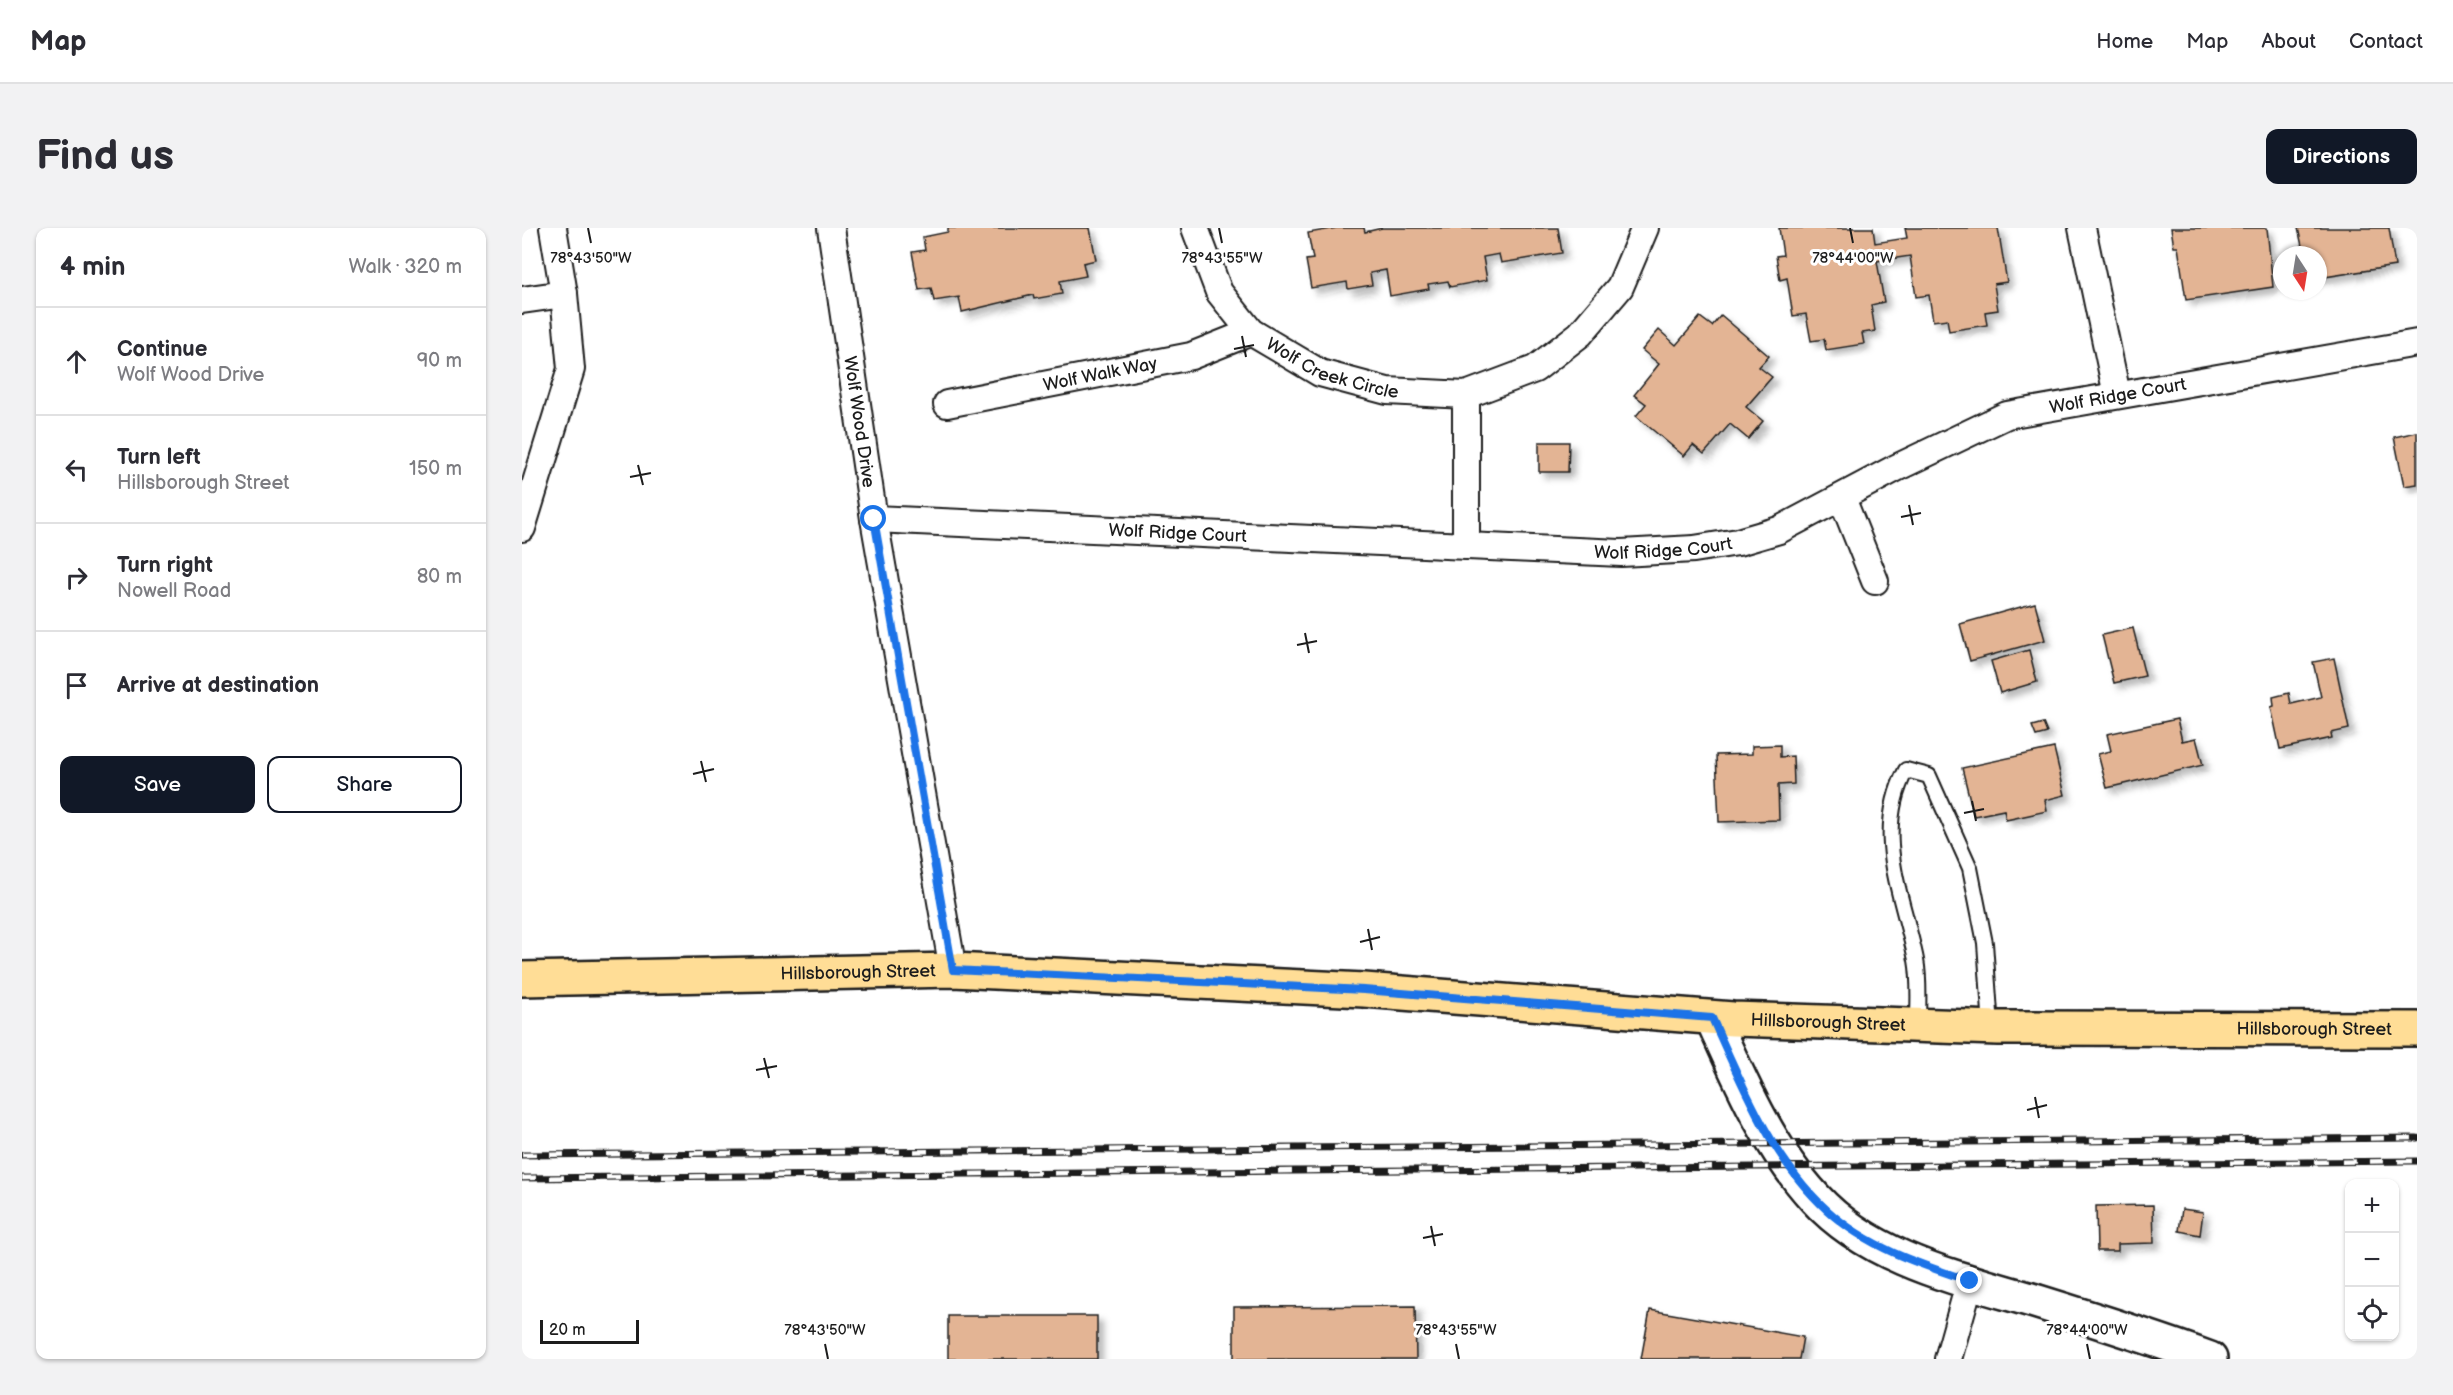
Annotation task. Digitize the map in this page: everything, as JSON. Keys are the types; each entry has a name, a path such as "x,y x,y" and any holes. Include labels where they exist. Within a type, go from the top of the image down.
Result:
{"main road":[{"name":"Hillsborough Street","path":"522,979 953,970 1364,990 1712,1018 1991,1028 2417,1029"}],"street":[{"path":"522,528 571,369 564,294 553,228"},
{"name":"Wolf Wood Drive","path":"831,228 874,519 953,970"},
{"name":"Wolf Creek Circle","path":"1196,228 1219,292 1251,332 1320,373 1387,391 1466,395 1535,369 1580,334 1620,287 1645,228"},
{"path":"2082,228 2117,395"},
{"path":"522,300 564,294"},
{"name":"Wolf Walk Way","path":"947,404 1191,356 1251,332"},
{"name":"Wolf Ridge Court","path":"874,519 1621,553 1694,549 1738,542 1779,530 1969,431 2007,415 2417,343"},
{"path":"1466,395 1466,546"},
{"path":"1842,498 1875,581"},
{"path":"1712,1018 1741,1081 1774,1143 1815,1199 1847,1226 1872,1242 1917,1263 2148,1336 2210,1359"},
{"path":"1948,1359 1970,1281"}],"lane":[{"path":"1918,1025 1916,961 1896,888 1890,834 1894,793 1906,770 1929,776 1970,868 1985,943 1991,1028"}],"building":[{"path":"948,228 1090,228 1096,260 1083,263 1086,276 1060,281 1062,294 1034,299 1033,295 962,312 959,297 934,301 931,288 919,290 912,252 925,250 923,237 948,232"},
{"path":"1337,228 1364,228 1365,232 1382,228 1558,228 1562,253 1501,263 1499,254 1483,257 1487,280 1450,287 1448,281 1428,284 1429,289 1390,296 1386,270 1370,273 1372,285 1348,289 1347,282 1311,288 1306,260 1313,259 1308,233"},
{"path":"1779,228 1873,228 1875,243 1907,238 1905,228 1998,228 2007,282 1994,284 1998,310 1985,312 1987,325 1949,331 1947,319 1933,321 1929,295 1916,297 1910,256 1877,261 1884,302 1871,305 1875,331 1862,333 1864,344 1826,350 1824,339 1811,341 1806,314 1793,316 1787,278 1780,280 1776,256 1783,255"},
{"path":"2171,228 2267,228 2273,287 2186,300 2178,247 2174,247"},
{"path":"2298,228 2389,228 2395,266 2327,277 2327,246 2302,246"},
{"path":"1721,315 1769,356 1759,367 1772,377 1746,407 1763,421 1748,439 1730,424 1704,454 1693,445 1684,456 1636,416 1646,404 1634,395 1659,364 1642,350 1659,330 1676,345 1700,317 1712,326"},
{"path":"2417,432 2417,484 2404,486 2394,437"},
{"path":"1539,442 1569,442 1568,472 1539,472"},
{"path":"2035,603 2045,640 1970,661 1960,624"},
{"path":"2133,628 2145,676 2114,683 2102,635"},
{"path":"2029,650 2037,682 2000,693 1991,661"},
{"path":"2334,658 2349,729 2331,733 2332,738 2280,749 2271,707 2274,706 2273,697 2289,693 2291,704 2321,697 2313,662"},
{"path":"2177,719 2182,741 2196,738 2203,765 2107,788 2098,754 2111,751 2107,734"},
{"path":"2043,723 2047,733 2036,736 2032,726"},
{"path":"1780,745 1780,757 1793,756 1794,784 1778,785 1779,820 1719,822 1716,755 1752,754 1752,746"},
{"path":"2054,748 2065,795 2045,800 2047,811 2006,820 2004,810 1974,816 1962,768"},
{"path":"2153,1205 2154,1243 2118,1244 2118,1251 2097,1251 2096,1206"},
{"path":"2182,1209 2203,1212 2200,1235 2179,1231"},
{"path":"1415,1306 1416,1359 1234,1359 1234,1307"},
{"path":"1650,1310 1803,1337 1799,1359 1641,1359"},
{"path":"948,1316 1097,1316 1097,1359 948,1359"}],"railway":[{"path":"522,1155 2417,1138"},
{"path":"522,1178 2417,1161"}],"route":[{"path":"874,519 953,970 1364,990 1712,1018 1741,1081 1774,1143 1815,1199 1828,1212 1872,1242 1917,1263 1970,1281"}]}
